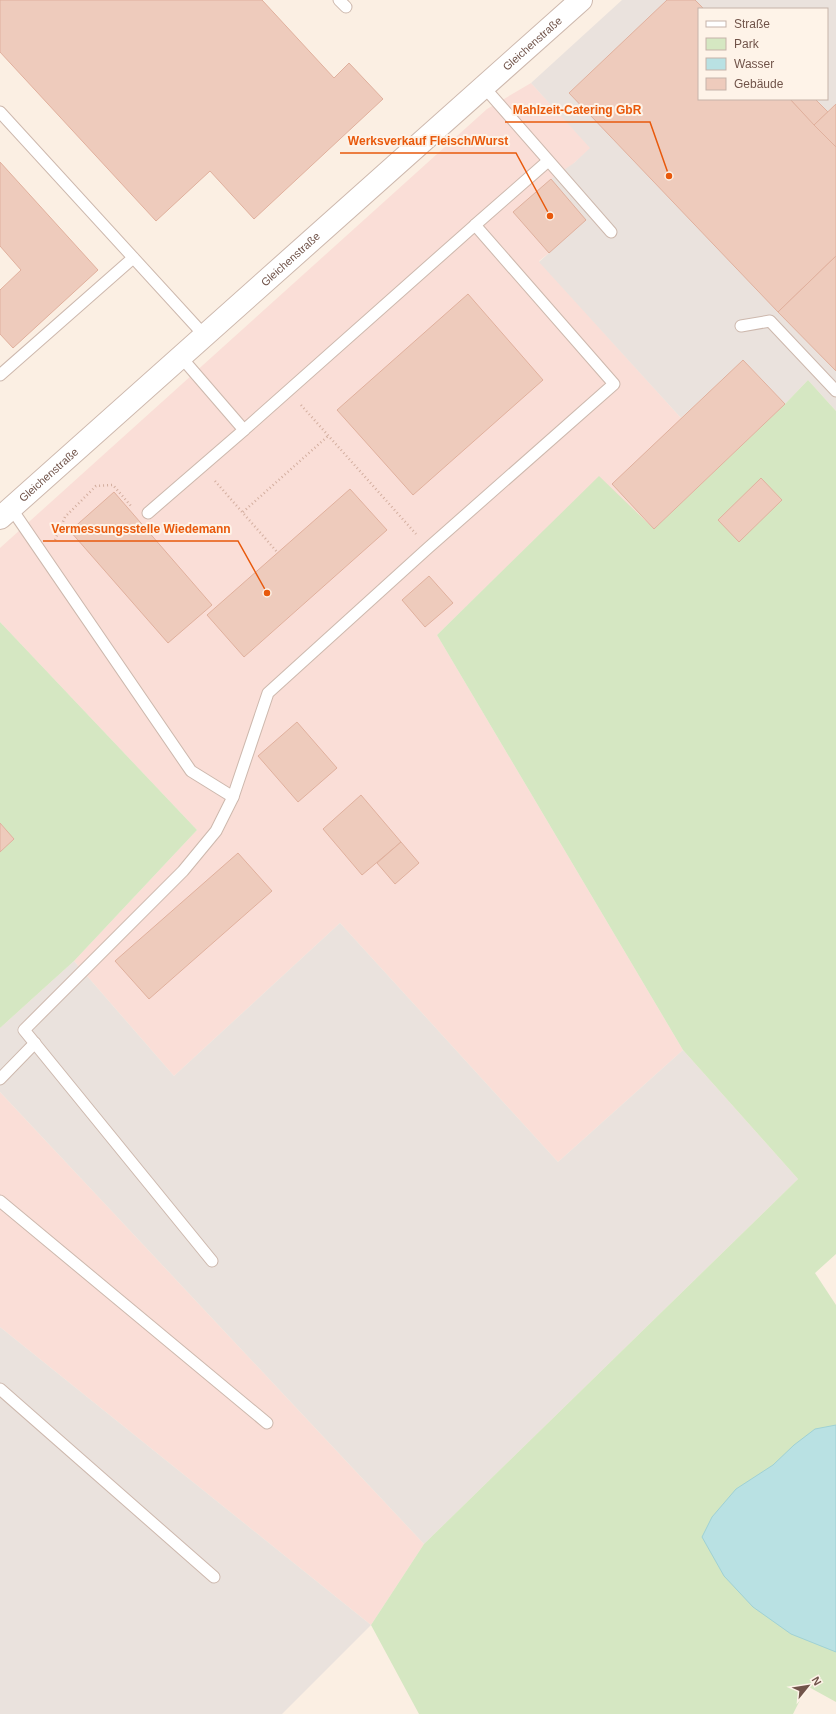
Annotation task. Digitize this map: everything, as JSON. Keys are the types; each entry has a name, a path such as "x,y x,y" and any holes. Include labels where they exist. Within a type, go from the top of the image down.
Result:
{"street":[{"name":"Gleichenstraße","path":"6,513 581,0"}],"lane":[{"path":"484,87 611,232"},
{"path":"0,112 204,335"},
{"path":"148,513 548,161"},
{"path":"212,1261 24,1030 183,871 216,831 233,797 268,693 428,548 614,384 475,225"},
{"path":"2,370 133,258"},
{"path":"741,326 770,321 836,391"},
{"path":"181,357 244,430"},
{"path":"6,513 47,560 191,771 233,797"},
{"path":"0,1079 35,1043"},
{"path":"0,1202 267,1423"},
{"path":"0,1389 214,1577"}],"path":[{"path":"288,390 428,548"},
{"path":"243,512 328,436"},
{"path":"202,466 278,553"},
{"path":"47,560 65,517 96,486 113,485 142,518 148,513"}],"shaded area":[{"path":"622,0 836,0 836,411 808,380 785,404 743,360 681,418 539,262 549,253 513,212 551,179 574,163 590,148 531,83"},
{"path":"531,83 591,148 574,163 549,253 539,261 681,418 743,360 785,404 654,529 599,477 437,635 683,1050 558,1162 340,923 174,1076 74,961 197,830 0,622 0,548 487,109"},
{"path":"340,923 558,1162 683,1050 798,1179 424,1544 0,1092 0,1028 74,961 174,1076"},
{"path":"0,1092 424,1544 371,1625 0,1327"},
{"path":"0,1327 371,1625 282,1714 0,1714"}],"green space":[{"path":"808,380 836,411 836,1254 815,1273 836,1305 836,1702 807,1686 793,1714 419,1714 371,1625 424,1544 798,1179 683,1050 437,635 599,476 654,529 785,404"},
{"path":"0,622 197,830 74,961 0,1028"}],"water":[{"path":"836,1425 836,1652 791,1634 753,1607 724,1576 702,1537 712,1517 736,1489 773,1465 794,1445 815,1429"}],"building":[{"path":"0,0 262,0 334,78 349,63 383,99 254,219 210,171 156,221 0,52"},
{"path":"667,0 695,0 703,8 698,8 698,100 791,100 836,147 836,256 778,312 569,93"},
{"path":"791,100 816,100 828,112 814,125"},
{"path":"836,104 836,147 814,125"},
{"path":"0,162 98,270 13,348 0,334 0,290 21,270 0,246"},
{"path":"551,179 586,220 549,253 513,212"},
{"path":"836,256 836,371 778,312"},
{"path":"468,294 543,380 413,495 337,410"},
{"path":"743,360 785,404 654,529 612,484"},
{"path":"761,478 782,500 739,542 718,520"},
{"path":"350,489 387,530 244,657 207,615"},
{"path":"114,492 212,605 168,643 70,531"},
{"path":"429,576 453,603 425,627 402,600"},
{"path":"297,722 337,768 298,802 258,756"},
{"path":"361,795 401,842 362,875 323,829"},
{"path":"0,823 14,839 0,852"},
{"path":"401,842 419,863 395,884 377,863"},
{"path":"238,853 272,891 149,999 115,961"}],"place":[{"name":"Mahlzeit-Catering GbR","path":"669,176"},
{"name":"Werksverkauf Fleisch/Wurst","path":"550,216"},
{"name":"Vermessungsstelle Wiedemann","path":"267,593"}]}
